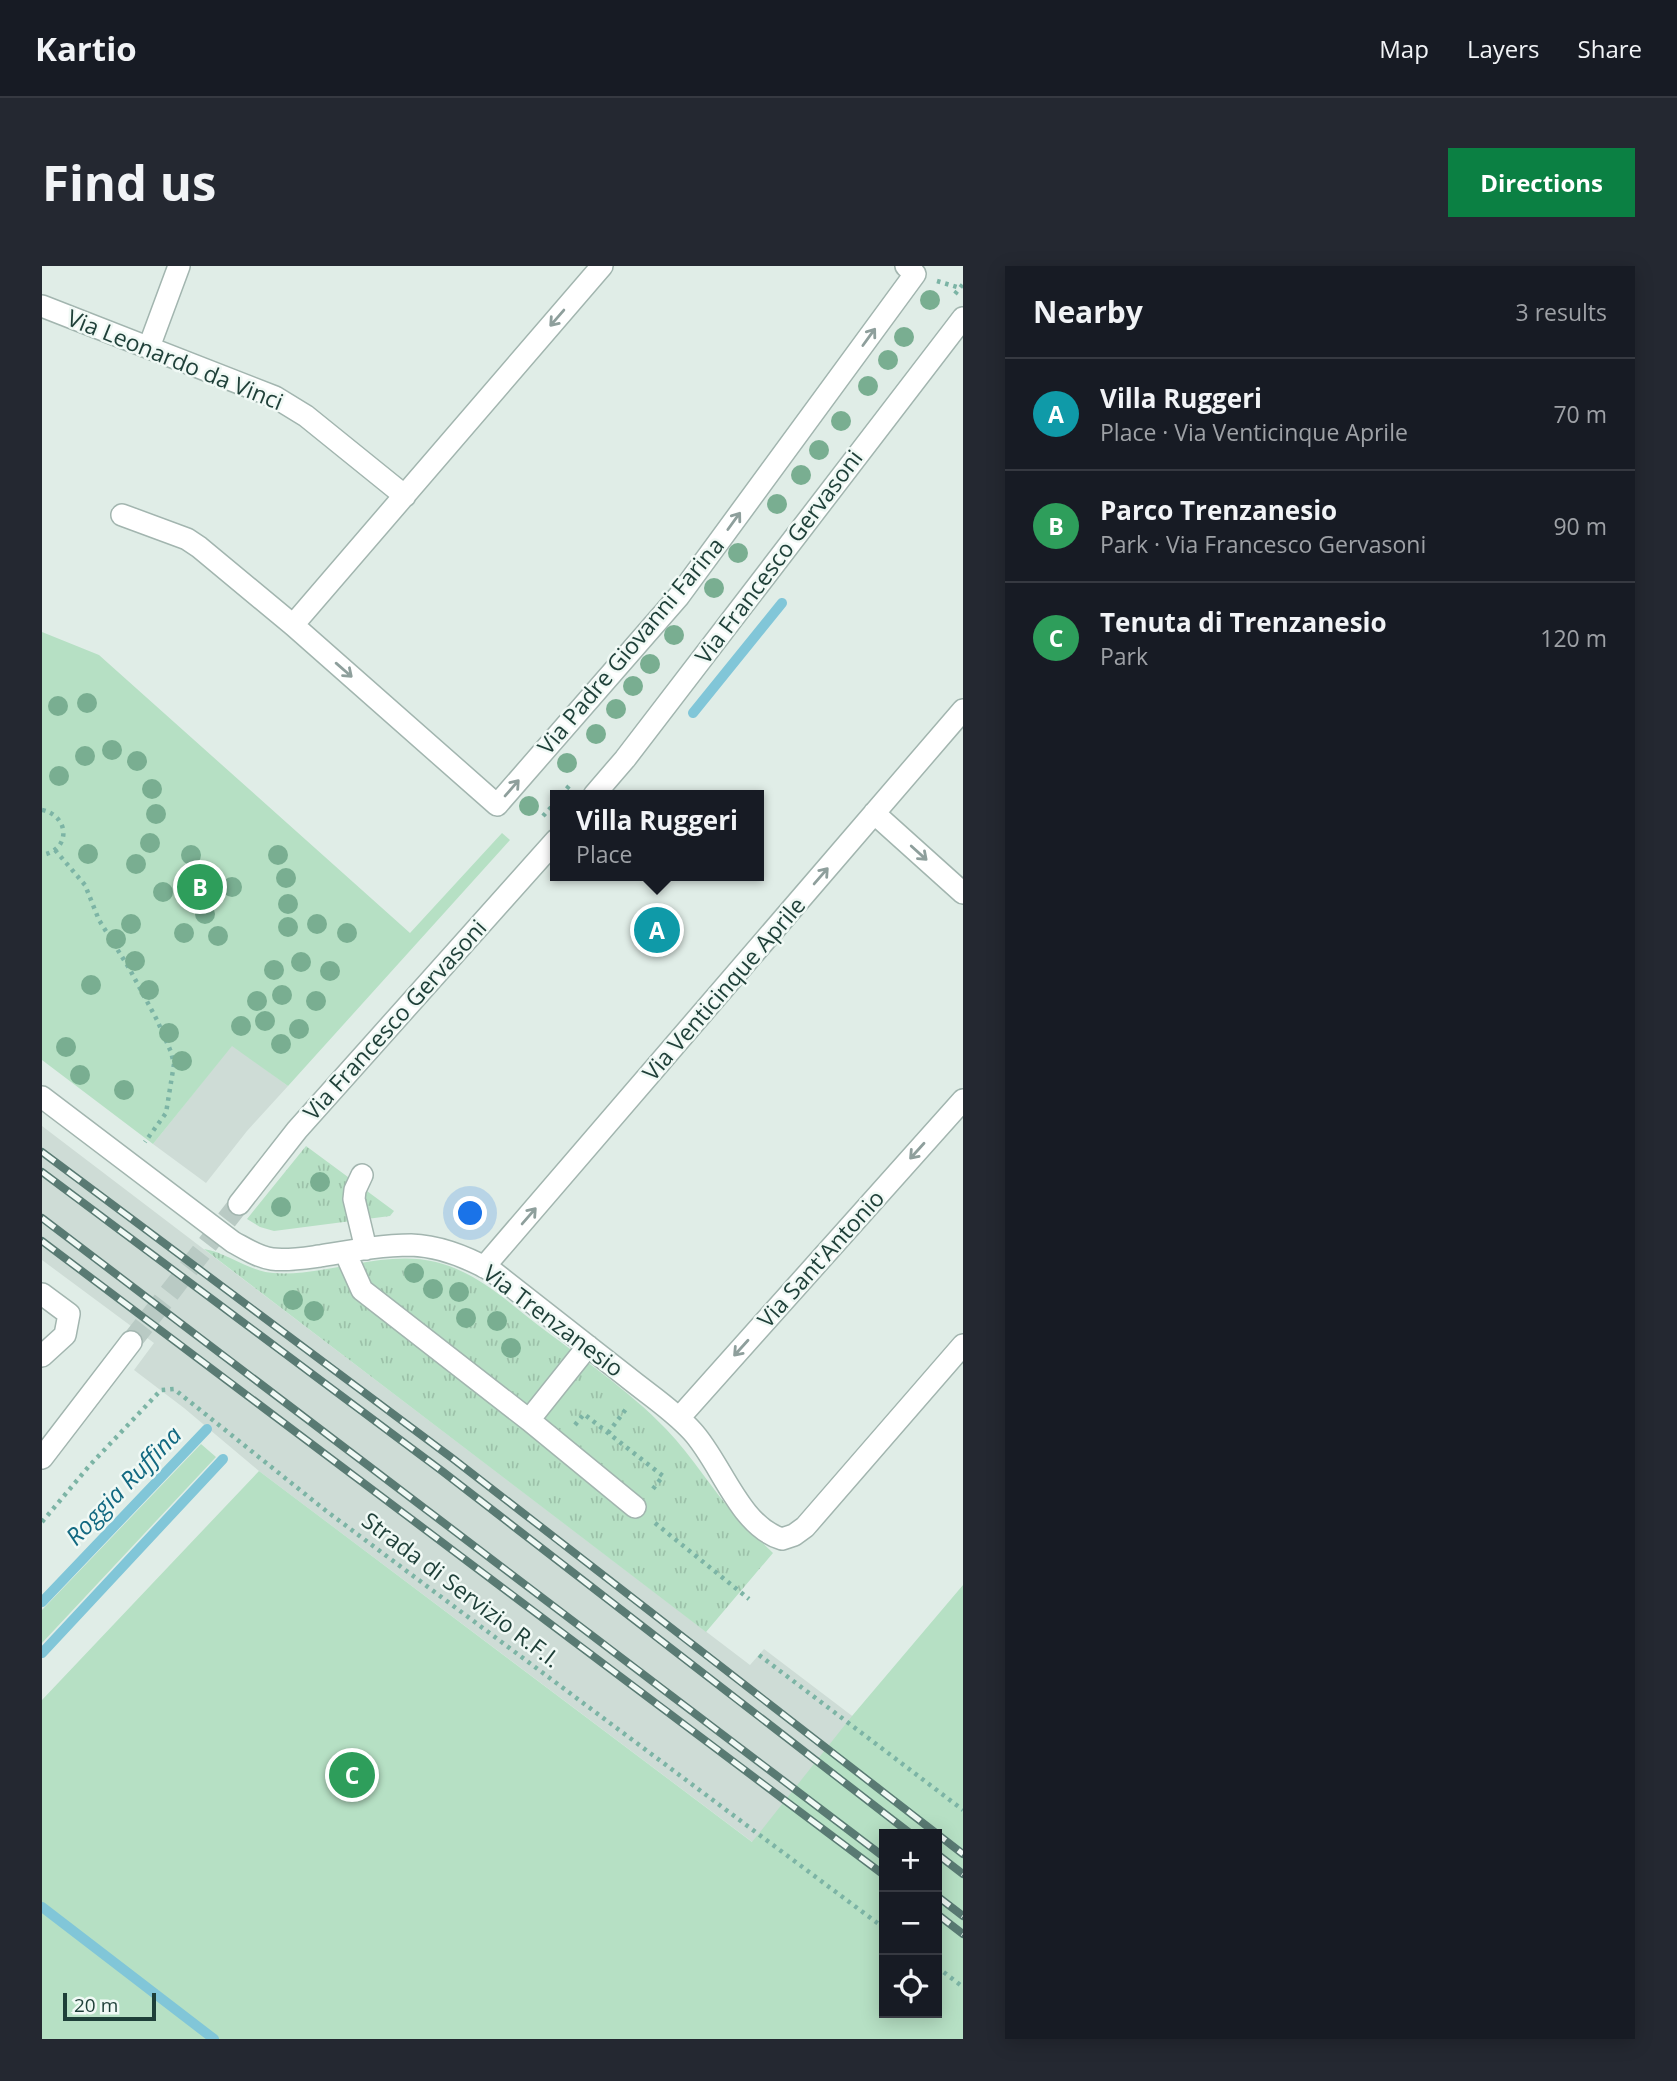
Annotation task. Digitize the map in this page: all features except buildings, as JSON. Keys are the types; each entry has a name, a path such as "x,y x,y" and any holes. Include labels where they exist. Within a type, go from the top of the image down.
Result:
{"street":[{"path":"149,347 179,266"},
{"path":"293,625 601,266"},
{"name":"Via Padre Giovanni Farina","path":"122,515 193,543 293,625 497,805 679,596 915,274 906,266"},
{"name":"Via Leonardo da Vinci","path":"42,306 275,397 306,416 405,496"},
{"name":"Via Francesco Gervasoni","path":"598,790 625,759 963,318"},
{"name":"Via Venticinque Aprile","path":"484,1267 963,710"},
{"path":"874,813 963,894"},
{"name":"Via Francesco Gervasoni","path":"239,1204 297,1130 550,846"},
{"name":"Via Trenzanesio","path":"42,1097 233,1242 254,1254 272,1259 294,1259 412,1245 438,1248 484,1267 679,1418 693,1432 754,1522 782,1539 805,1527 963,1345"},
{"name":"Via Sant'Antonio","path":"679,1418 963,1101"},
{"path":"362,1175 354,1199 356,1251 362,1290 637,1508"},
{"path":"42,1294 69,1314 65,1335 42,1356"},
{"path":"42,1458 131,1342"},
{"path":"529,1420 588,1346"}],"path":[{"path":"42,810 51,812 61,823 63,838 55,850 42,855"},
{"path":"55,850 85,885 99,920 157,1020 174,1064 166,1113 129,1162"},
{"name":"Strada di Servizio R.F.I.","path":"42,1522 90,1465 161,1390 174,1389 325,1510 879,1924"},
{"path":"560,1445 584,1414 663,1476 637,1508 749,1599"},
{"path":"759,1655 963,1810"},
{"path":"942,1971 963,1987"}],"shaded area":[{"path":"232,1045 288,1086 247,1131 206,1183 153,1144"},
{"path":"42,1126 750,1665 764,1649 963,1800 941,1829 879,1829 879,1937 259,1471 134,1370 154,1343 42,1260"}],"green space":[{"path":"42,632 99,655 410,933 502,833 510,840 288,1086 232,1046 153,1144 42,1060"},
{"path":"306,1146 394,1211 390,1216 274,1231 247,1219"},
{"path":"204,1249 255,1269 273,1273 314,1271 395,1259 436,1262 464,1272 500,1295 620,1387 652,1415 685,1451 739,1520 773,1553 706,1632"},
{"path":"201,1444 216,1457 42,1643 42,1610"},
{"path":"259,1471 752,1842 852,1716 963,1585 963,2039 42,2039 42,1700"}],"waterway":[{"name":"Roggia Ruffina","path":"693,713 782,603"},
{"name":"Roggia Ruffina","path":"42,1602 207,1429"},
{"path":"42,1653 223,1459"},
{"path":"42,1907 214,2039"}],"tunnel":[{"path":"131,1342 239,1204"}],"railway":[{"path":"42,1152 452,1458 963,1854"},
{"path":"42,1172 442,1471 905,1829"},
{"path":"42,1218 879,1853"},
{"path":"42,1241 879,1871"},
{"path":"942,1858 963,1874"},
{"path":"942,1900 963,1916"},
{"path":"942,1918 963,1934"}],"place":[{"name":"Parco Trenzanesio","path":"200,887"},
{"name":"Villa Ruggeri","path":"657,930"},
{"name":"Tenuta di Trenzanesio","path":"352,1775"}]}
